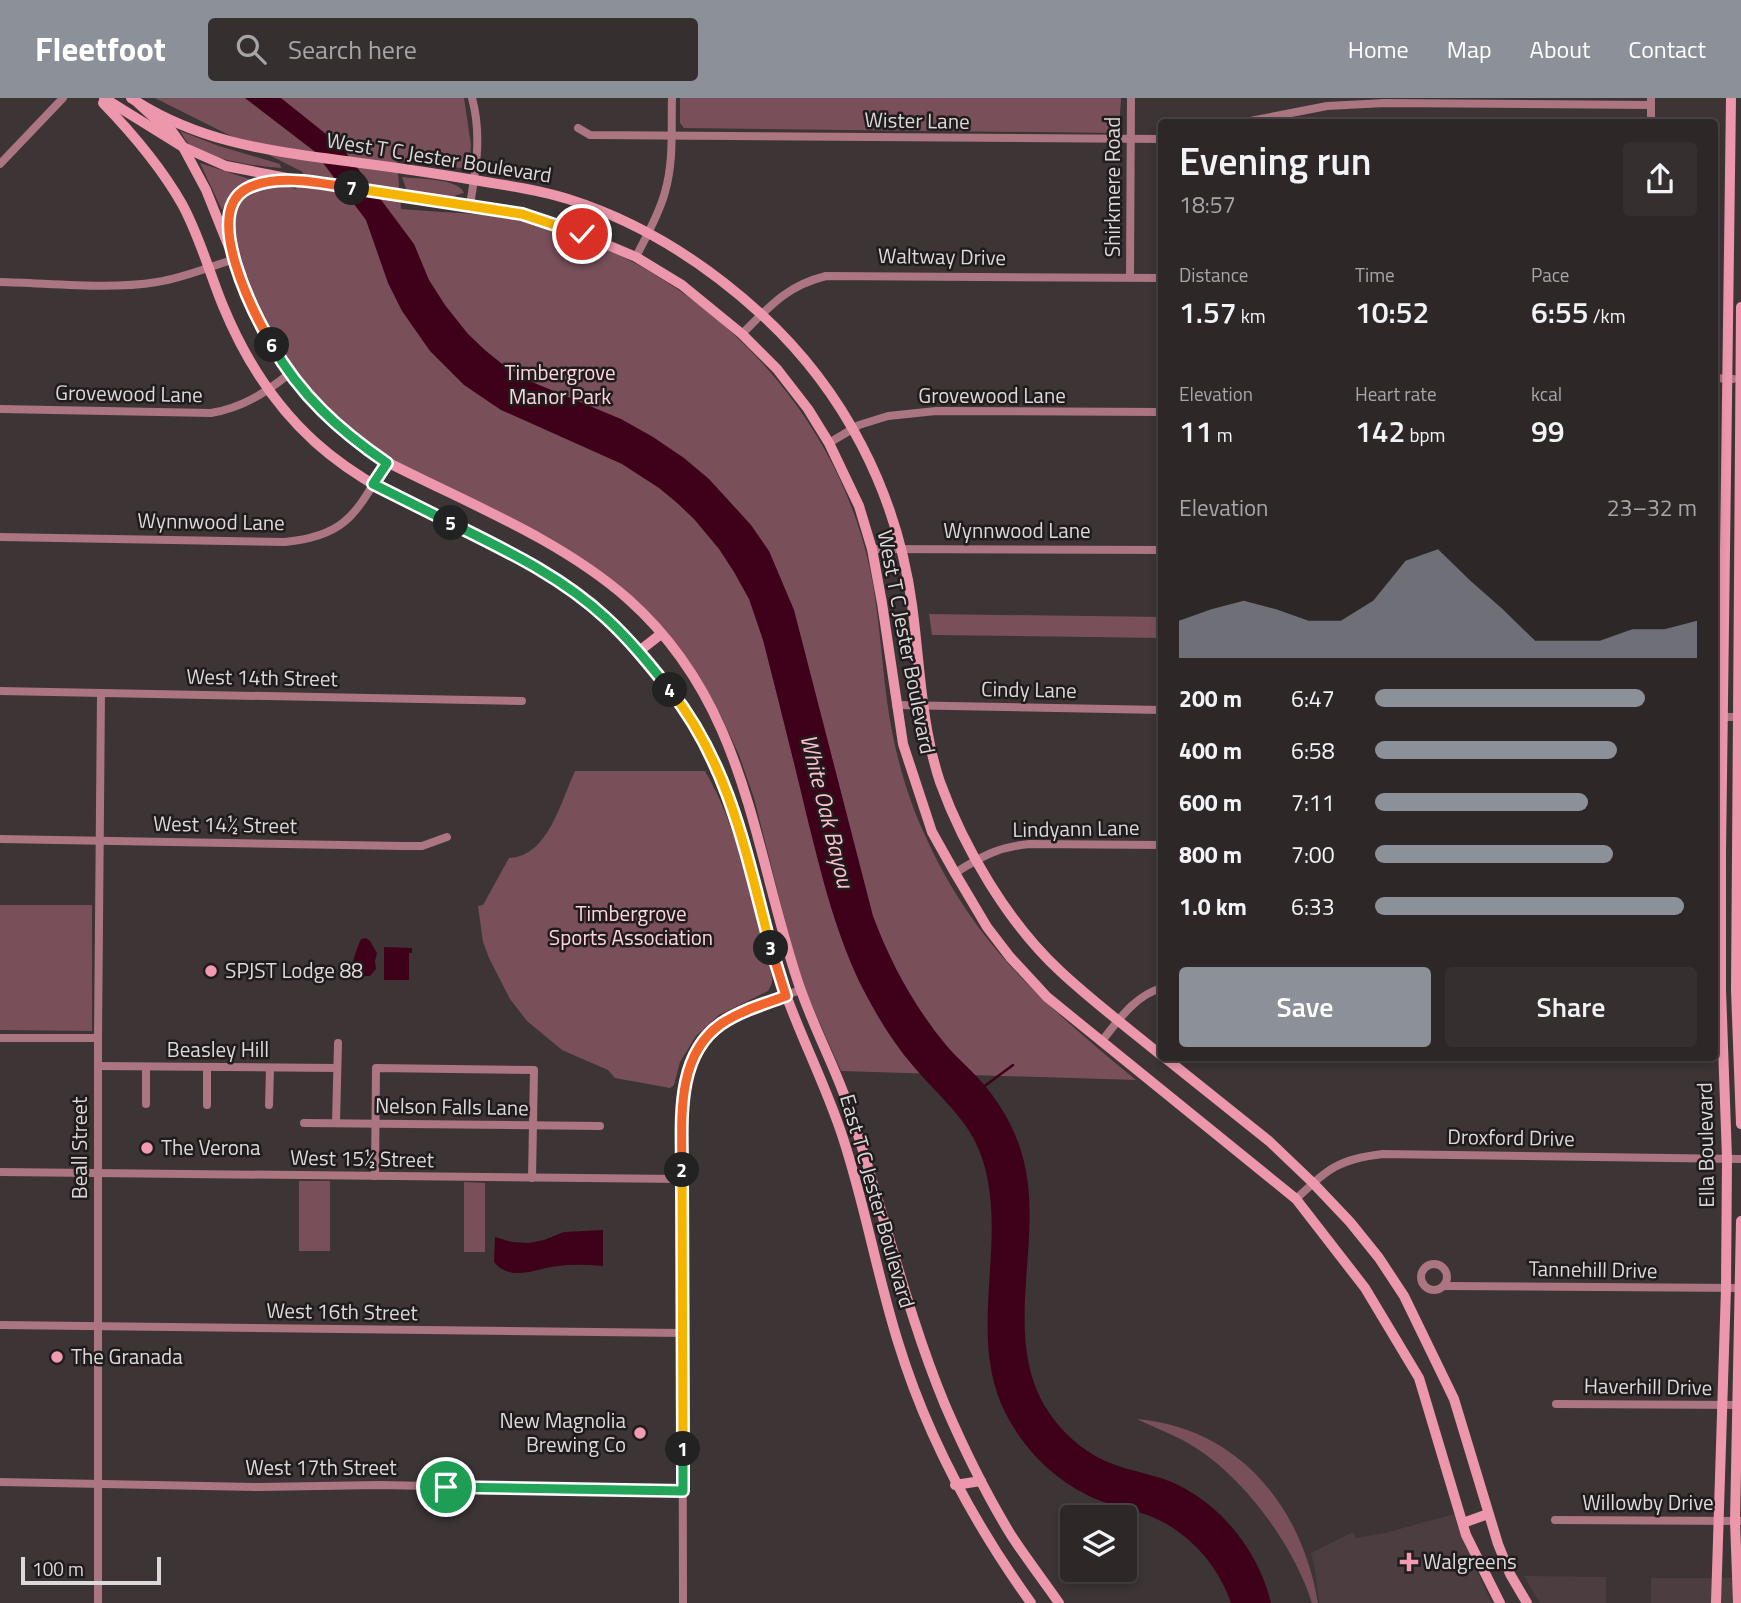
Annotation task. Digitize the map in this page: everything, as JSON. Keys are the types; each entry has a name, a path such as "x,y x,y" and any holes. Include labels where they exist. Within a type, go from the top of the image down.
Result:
{"main road":[{"name":"East T C Jester Boulevard","path":"98,98 166,178 183,206 238,342 269,390 292,419 315,442 373,484 540,569 606,617 677,700 704,743 727,789 737,818 775,965 842,1133 898,1341 924,1416 955,1485 1002,1563 1031,1603"},
{"name":"West T C Jester Boulevard","path":"104,98 183,147 226,166 297,180 522,214 552,223 636,257 682,285 742,334 777,369 808,409 829,443 859,506 872,549 883,603 902,744 932,832 955,873 987,927 1047,997 1296,1199 1365,1288 1419,1378 1463,1523 1482,1570 1500,1603"},
{"name":"Ella Boulevard","path":"1716,1603 1726,1289 1727,1158 1718,990 1719,717 1725,534 1721,378 1736,117 1731,98"},
{"name":"East T C Jester Boulevard","path":"135,100 171,130 183,147 206,190 261,327 289,374 332,421 387,463 573,558 628,599 661,634 701,686 723,729 738,767 800,990 841,1085 920,1334 946,1406 981,1481 1011,1534 1059,1603"},
{"name":"West T C Jester Boulevard","path":"135,100 223,141 259,149 541,191 568,199 648,233 705,268 761,315 801,355 853,429 874,469 893,517 912,603 924,705 939,779 976,860 1012,916 1058,970 1158,1052"},
{"path":"235,259 228,229 229,211 237,195 262,183 297,180"},
{"name":"Ella Boulevard","path":"1741,307 1738,534 1741,1124"},
{"path":"1725,534 1738,534"},
{"path":"638,652 661,634"},
{"name":"West T C Jester Boulevard","path":"1169,1061 1269,1141 1350,1222 1379,1258 1404,1296 1454,1399 1488,1514 1510,1574 1527,1603"},
{"path":"852,1168 867,1164"},
{"name":"Ella Boulevard","path":"1738,1603 1741,1221"},
{"path":"1397,1338 1420,1329"},
{"path":"898,1341 920,1334"},
{"path":"955,1485 981,1481"},
{"path":"1463,1523 1488,1514"}],"street":[{"path":"0,164 64,98"},
{"path":"470,205 478,134 472,98"},
{"path":"636,257 666,189 670,167 671,98"},
{"name":"Shirkmere Road","path":"1130,277 1131,98"},
{"path":"1260,119 1327,106 1385,103 1651,101 1651,119"},
{"name":"Wister Lane","path":"578,128 590,135 1158,139"},
{"path":"0,282 132,285 158,282 235,259"},
{"name":"Waltway Drive","path":"742,334 787,291 826,275 1158,278"},
{"name":"Grovewood Lane","path":"0,409 211,413 228,411 269,390 289,374"},
{"path":"1721,378 1741,379"},
{"name":"Grovewood Lane","path":"829,443 853,429 888,416 936,411 1158,412"},
{"name":"Wynnwood Lane","path":"0,537 285,542 309,539 341,526 351,517 387,463"},
{"name":"Wynnwood Lane","path":"872,549 1158,550"},
{"name":"West 14th Street","path":"0,691 522,701"},
{"name":"Beall Street","path":"98,1603 101,693"},
{"name":"Cindy Lane","path":"896,705 1158,710"},
{"path":"1719,717 1740,717"},
{"name":"West 14½ Street","path":"0,839 422,846 447,837"},
{"name":"Lindyann Lane","path":"955,873 994,850 1030,844 1158,845"},
{"path":"1718,852 1740,852"},
{"path":"683,1603 682,1101 688,1074 699,1047 708,1034 721,1024 800,990"},
{"path":"1101,1042 1139,999 1158,990"},
{"path":"1718,990 1739,990"},
{"path":"0,1038 98,1038"},
{"path":"336,1123 338,1043"},
{"name":"Beasley Hill","path":"98,1066 337,1068"},
{"path":"146,1067 146,1104"},
{"path":"207,1067 207,1105"},
{"path":"269,1105 270,1068"},
{"path":"375,1176 376,1068 534,1070 532,1178"},
{"name":"Nelson Falls Lane","path":"304,1123 600,1126"},
{"name":"Droxford Drive","path":"1296,1199 1321,1175 1353,1157 1383,1154 1741,1158"},
{"name":"West 15½ Street","path":"0,1172 682,1179"},
{"name":"Tannehill Drive","path":"1445,1286 1740,1288"},
{"name":"West 16th Street","path":"0,1325 683,1333"},
{"name":"Haverhill Drive","path":"1556,1404 1739,1405"},
{"name":"West 17th Street","path":"0,1482 683,1491"},
{"name":"Willowby Drive","path":"1555,1520 1738,1521"}],"shaded area":[{"path":"1454,1514 1463,1541 1492,1603 1319,1603 1311,1553 1353,1532 1356,1538 1385,1533"},
{"path":"1524,1576 1606,1577 1606,1603 1540,1603"},
{"path":"1651,1578 1741,1578 1741,1603 1651,1603"}],"green space":[{"name":"Timbergrove Manor Park","path":"155,98 464,98 471,145 469,169 399,160 401,209 521,220 596,244 651,272 703,308 750,350 790,397 824,449 851,505 869,565 896,751 917,817 943,872 965,908 1014,970 1071,1025 1136,1080 841,1071 807,994 793,952 754,798 739,755 705,687 618,585 393,460 337,419 300,379 278,348 261,317 231,232 235,206 247,193 282,185 296,189 303,172"},
{"path":"680,98 1121,98 1119,130 1113,133 684,128 680,123"},
{"path":"180,131 280,164 281,168 247,164 208,154 190,145"},
{"path":"200,163 250,180 234,193 222,210"},
{"path":"402,177 454,184 464,193 448,198 407,191"},
{"path":"929,614 1158,617 1158,638 932,635"},
{"name":"Timbergrove Sports Association","path":"575,771 705,771 728,820 745,871 772,983 768,991 719,1015 696,1036 680,1062 674,1085 670,1088 615,1078 608,1070 562,1050 527,1021 510,999 483,942 478,906 483,905 509,858 534,848 543,838"},
{"path":"0,905 92,905 92,1031 0,1030"},
{"path":"299,1181 330,1181 330,1251 299,1251"},
{"path":"464,1182 485,1183 485,1252 464,1252"},
{"path":"1137,1419 1173,1426 1206,1438 1235,1456 1260,1478 1281,1505 1297,1535 1310,1568 1318,1603 1312,1603 1304,1581 1281,1537 1233,1478 1189,1444"}],"water":[{"name":"White Oak Bayou","path":"245,98 281,98 341,146 414,244 429,280 445,305 468,334 486,351 532,382 621,419 684,458 709,479 751,525 769,551 794,610 873,916 880,934 914,1000 946,1045 994,1097 1021,1150 1029,1193 1025,1321 1027,1352 1034,1382 1054,1420 1068,1436 1085,1449 1113,1464 1169,1481 1204,1501 1220,1515 1247,1547 1257,1565 1271,1603 1231,1603 1218,1575 1187,1539 1161,1521 1137,1512 1137,1505 1109,1504 1063,1480 1031,1451 1007,1416 995,1385 989,1353 992,1222 982,1158 962,1120 893,1040 854,970 824,884 763,640 749,599 719,549 676,502 622,464 501,410 464,385 430,351 402,311 388,283 366,220 314,151"},
{"path":"366,938 377,953 376,969 370,976 356,976 351,969 356,950 361,939"},
{"path":"384,947 412,948 412,953 409,953 409,980 384,980"},
{"path":"603,1230 603,1266 564,1265 516,1273 508,1272 494,1262 495,1237 529,1243 564,1232"}],"waterway":[{"path":"982,1088 1013,1065"}],"place":[{"name":"SPJST Lodge 88","path":"211,971"},
{"name":"The Verona","path":"147,1148"},
{"name":"The Granada","path":"57,1357"},
{"name":"New Magnolia Brewing Co","path":"640,1433"},
{"name":"Walgreens","path":"1409,1562"}],"route":[{"path":"446,1487 683,1491 682,1101 688,1074 699,1047 708,1034 735,1016 786,996 727,789 704,743 677,700 626,638 606,617 584,600 540,569 373,484 387,463 359,444 315,405 285,368 261,327 235,259 228,229 229,211 237,195 250,187 262,183 297,180 522,214 582,234"}]}
